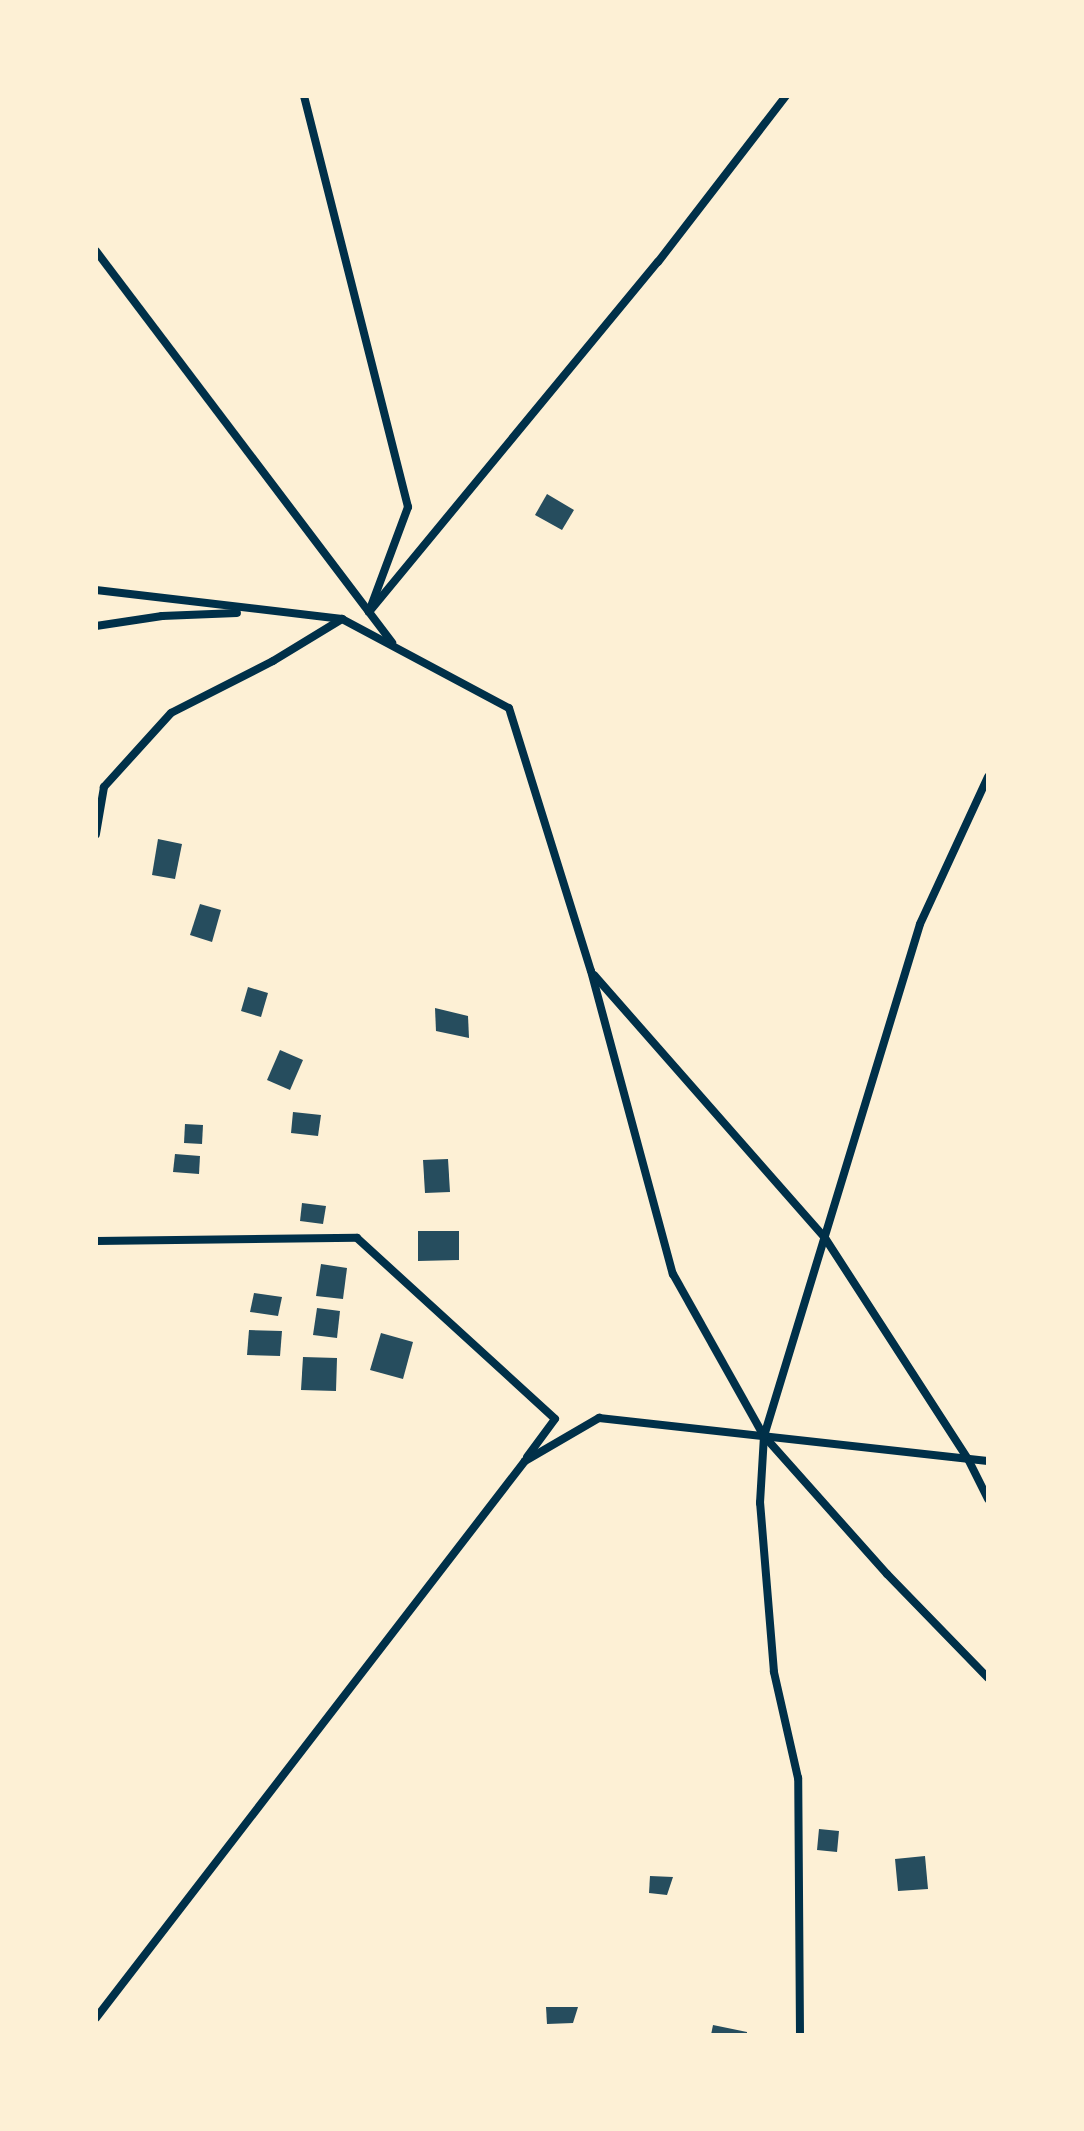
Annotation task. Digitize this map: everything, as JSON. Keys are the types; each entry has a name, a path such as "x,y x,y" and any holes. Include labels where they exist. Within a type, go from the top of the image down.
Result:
{"street":[{"path":"304,96 408,507 369,612"},
{"path":"369,612 658,262 786,96"},
{"path":"96,251 396,647"},
{"path":"96,590 262,612 342,619 509,708 591,971 673,1274 764,1436 887,1574 988,1678"},
{"path":"96,626 162,616 262,612"},
{"path":"96,834 104,787 171,713 273,661 342,619"},
{"path":"800,2035 798,1778 774,1672 760,1503 764,1436 920,924 988,777"},
{"path":"591,971 825,1238 968,1459 988,1499"},
{"path":"96,1241 357,1238 555,1419 96,2018"},
{"path":"525,1461 599,1418 988,1461"}],"building":[{"path":"547,494 574,510 562,530 535,515"},
{"path":"158,839 182,844 175,879 152,875"},
{"path":"200,904 221,910 212,942 190,935"},
{"path":"248,987 268,993 261,1017 241,1011"},
{"path":"435,1008 468,1016 469,1038 436,1031"},
{"path":"280,1050 303,1060 290,1090 267,1080"},
{"path":"293,1112 321,1115 318,1136 291,1133"},
{"path":"185,1124 203,1125 202,1144 184,1143"},
{"path":"175,1154 200,1156 199,1174 173,1172"},
{"path":"448,1159 450,1192 425,1193 423,1160"},
{"path":"302,1203 326,1206 323,1224 300,1221"},
{"path":"418,1231 459,1231 459,1260 418,1261"},
{"path":"321,1264 347,1268 343,1299 316,1296"},
{"path":"254,1293 282,1297 278,1316 250,1312"},
{"path":"317,1308 340,1311 337,1338 313,1335"},
{"path":"249,1330 282,1331 280,1356 247,1355"},
{"path":"381,1333 413,1342 403,1379 370,1370"},
{"path":"303,1357 337,1358 336,1391 301,1390"},
{"path":"819,1829 839,1831 837,1852 817,1850"},
{"path":"925,1856 928,1889 898,1891 895,1859"},
{"path":"650,1876 673,1877 667,1895 649,1893"},
{"path":"546,2007 578,2007 573,2023 547,2024"},
{"path":"713,2025 747,2032 747,2035 711,2035"}]}
